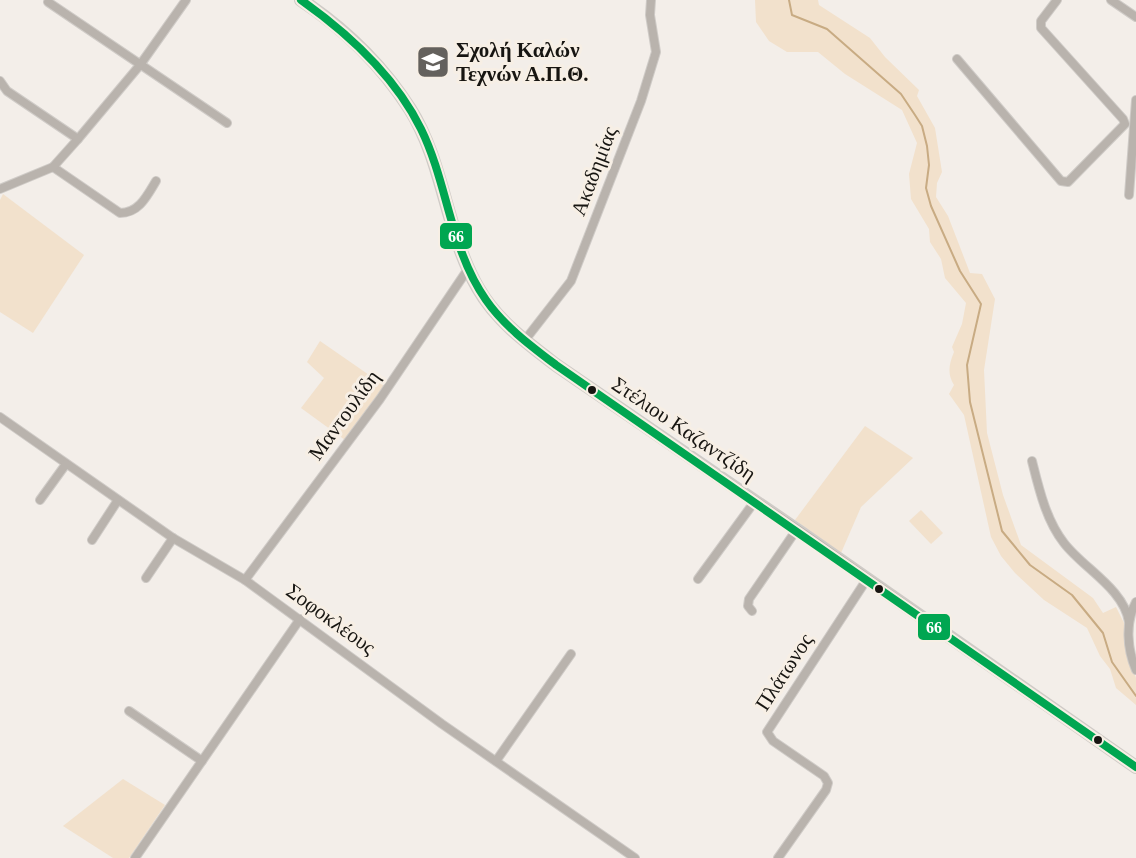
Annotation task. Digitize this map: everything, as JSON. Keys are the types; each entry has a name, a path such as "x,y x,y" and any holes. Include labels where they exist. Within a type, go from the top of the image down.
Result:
{"main road":[{"name":"Στέλιου Καζαντζίδη","path":"301,0 334,22 369,55 410,110 430,154 468,269 490,304 525,340 556,365 1136,767"}],"street":[{"path":"0,189 53,167 140,65 186,0"},
{"name":"Ακαδημίας","path":"525,340 571,281 641,101 656,52 650,15 651,0"},
{"path":"957,59 1061,182 1068,182 1125,124 1041,28 1041,21 1057,0"},
{"path":"1111,0 1136,17"},
{"path":"48,2 227,123"},
{"path":"0,81 7,91 78,139"},
{"path":"1129,195 1136,100"},
{"path":"53,167 120,213 133,210 143,201 156,181"},
{"name":"Μαντουλίδη","path":"245,580 380,399 429,322 468,269"},
{"name":"Σοφοκλέους","path":"0,417 173,538 245,580 635,858"},
{"path":"1032,461 1045,506 1061,538 1109,588 1128,613 1131,652 1136,670"},
{"path":"40,500 66,464"},
{"path":"92,540 118,500"},
{"path":"698,579 755,501"},
{"path":"752,611 748,606 749,599 797,530"},
{"path":"146,578 173,538"},
{"name":"Πλάτωνος","path":"777,858 826,790 828,783 824,776 773,741 767,732 867,579"},
{"path":"1129,622 1136,602"},
{"path":"135,858 300,619"},
{"path":"496,760 571,654"},
{"path":"129,711 202,761"}],"shaded area":[{"path":"755,0 818,0 819,5 870,38 885,57 919,90 917,96 935,128 942,172 937,183 936,197 948,216 970,273 982,274 995,299 984,370 987,433 1003,495 1021,545 1093,598 1103,613 1116,607 1125,625 1127,650 1136,678 1136,705 1116,688 1110,669 1100,656 1087,628 1044,600 1015,573 1001,556 991,537 964,415 949,394 954,385 950,373 954,352 952,347 962,324 966,303 945,278 941,259 930,242 929,229 911,199 909,174 917,143 902,110 845,74 818,52 787,52 769,41 756,22"},
{"path":"3,194 84,255 33,333 0,312 0,200"},
{"path":"320,341 385,386 345,440 301,408 324,378 307,362"},
{"path":"865,426 913,458 861,507 841,553 795,520"},
{"path":"921,510 943,533 931,544 909,521"},
{"path":"123,779 165,805 129,858 113,858 63,826"}],"waterway":[{"path":"789,0 792,15 827,29 901,94 922,126 929,165 926,188 931,206 960,271 981,304 967,365 970,402 1002,531 1030,565 1072,595 1103,633 1112,662 1136,696"}],"transit line":[{"name":"66","path":"301,0 369,57 398,91 421,129 430,150 464,260 486,300 509,327 556,365 1136,767"}],"place":[{"name":"Σχολή Καλών Τεχνών Α.Π.Θ.","path":"433,62"}]}
